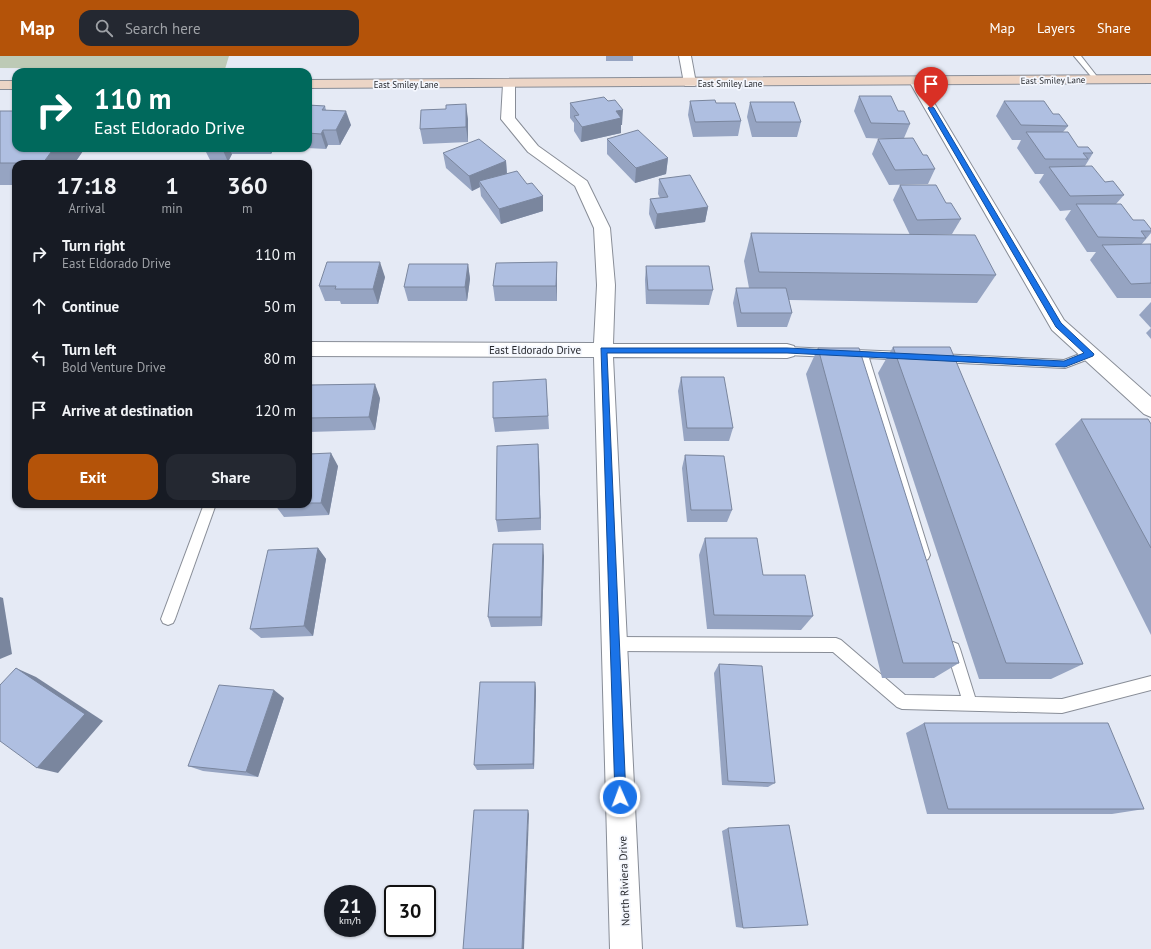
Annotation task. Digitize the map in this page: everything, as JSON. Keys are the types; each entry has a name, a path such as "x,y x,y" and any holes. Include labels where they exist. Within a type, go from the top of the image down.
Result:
{"street":[{"path":"685,56 690,83"},
{"name":"East Smiley Lane","path":"312,84 690,83 1151,79"},
{"path":"915,81 1058,325 1151,409"},
{"name":"North Riviera Drive","path":"509,84 508,119 533,149 582,184 602,228 606,285 604,350 626,949"},
{"path":"0,85 12,85"},
{"name":"East Eldorado Drive","path":"312,349 787,350"}],"lane":[{"path":"1077,56 1097,80"},
{"path":"787,350 1065,364 1090,354"},
{"path":"863,354 928,566"},
{"path":"168,619 209,508"},
{"path":"949,635 970,703"},
{"path":"615,644 836,645 902,702 1062,706 1151,683"}],"green space":[{"path":"0,56 229,56 225,68 0,68"}],"building":[{"path":"859,96 891,96 898,111 904,111 910,124 871,123"},
{"path":"604,97 608,101 615,100 623,110 616,111 621,118 582,127 574,116 579,115 570,103"},
{"path":"715,100 716,103 735,103 741,121 695,122 690,101"},
{"path":"1004,101 1044,101 1053,114 1059,114 1068,126 1021,125"},
{"path":"750,102 794,102 801,122 756,122"},
{"path":"466,104 466,127 420,129 421,110 446,109 446,105"},
{"path":"312,105 325,106 322,110 346,111 336,130 323,130 321,134 312,133"},
{"path":"0,111 12,111 12,152 51,152 45,160 12,160 12,163 0,163"},
{"path":"638,130 668,158 636,168 607,139"},
{"path":"1026,132 1068,132 1078,147 1088,147 1093,153 1083,153 1088,159 1045,159"},
{"path":"913,138 923,155 927,155 935,169 895,170 878,139"},
{"path":"479,139 506,161 469,176 443,153"},
{"path":"1092,166 1105,182 1113,181 1124,195 1070,196 1049,167"},
{"path":"517,171 527,184 532,183 543,196 499,209 479,181"},
{"path":"690,175 708,207 657,214 650,199 668,197 659,179"},
{"path":"900,185 936,185 946,203 951,203 961,219 917,220"},
{"path":"1076,204 1121,204 1133,220 1144,220 1151,231 1141,231 1146,238 1098,237"},
{"path":"751,233 975,235 996,275 759,272"},
{"path":"1151,244 1151,283 1131,284 1102,245"},
{"path":"327,262 380,262 373,289 335,289 336,286 319,286"},
{"path":"557,262 556,286 493,286 496,263"},
{"path":"409,264 468,264 465,287 404,287"},
{"path":"646,266 709,266 713,290 648,290"},
{"path":"736,288 786,288 792,313 741,313"},
{"path":"893,347 950,347 1083,664 1006,663"},
{"path":"818,348 859,348 959,663 903,663"},
{"path":"681,377 724,377 733,428 687,428"},
{"path":"546,379 548,416 493,418 493,382"},
{"path":"375,384 369,417 312,418 312,385"},
{"path":"1081,419 1148,419 1151,424 1151,548"},
{"path":"538,444 540,518 496,520 497,446"},
{"path":"331,453 321,503 312,503 312,454"},
{"path":"685,455 724,456 732,510 691,510"},
{"path":"705,538 757,538 763,575 805,575 813,616 714,615"},
{"path":"493,544 543,544 541,617 488,617"},
{"path":"318,548 304,626 250,629 268,550"},
{"path":"719,664 762,666 775,783 728,781"},
{"path":"16,668 85,714 37,768 0,741 0,685"},
{"path":"480,682 535,682 533,764 474,765"},
{"path":"219,685 274,690 246,772 188,766"},
{"path":"924,723 1108,723 1144,809 948,809"},
{"path":"474,810 528,810 522,949 463,949"},
{"path":"789,825 808,925 743,928 728,828"}],"route":[{"path":"620,797 604,350 787,350 1065,364 1090,354 1058,325 931,108"}]}
